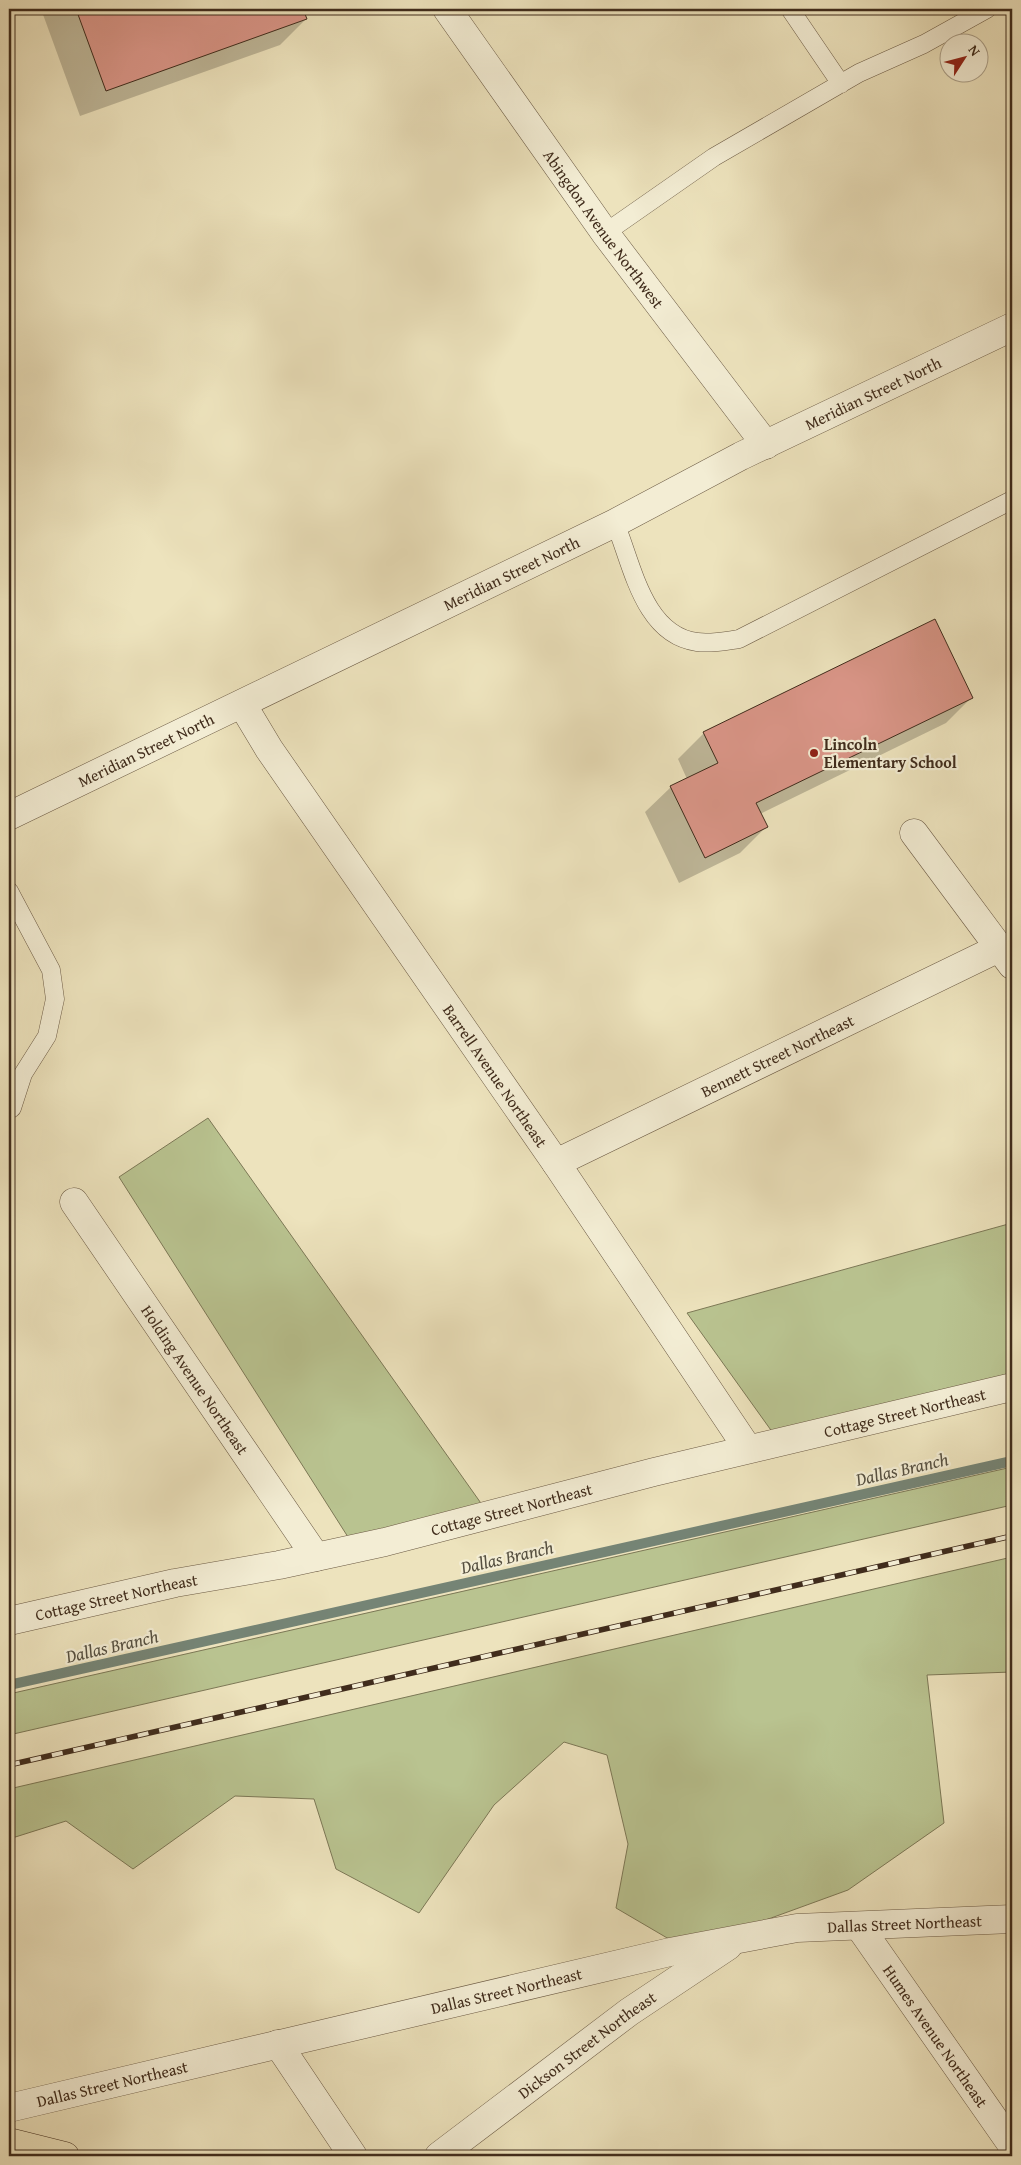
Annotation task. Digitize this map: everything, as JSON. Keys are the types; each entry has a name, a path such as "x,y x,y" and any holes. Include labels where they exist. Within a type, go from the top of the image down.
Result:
{"highway":[{"path":"9,2142 65,2156"}],"street":[{"name":"Abingdon Avenue Northwest","path":"447,9 605,233 766,445"},
{"name":"Meridian Street North","path":"9,816 615,523 741,456 1010,334"},
{"name":"Barrell Avenue Northeast","path":"242,704 269,749 556,1163 748,1450"},
{"path":"914,833 1006,957"},
{"name":"Bennett Street Northeast","path":"556,1163 1006,957"},
{"name":"Holding Avenue Northeast","path":"74,1202 316,1557"},
{"name":"Cottage Street Northeast","path":"9,1621 175,1583 316,1557 385,1542 654,1472 1012,1387"},
{"name":"Dallas Street Northeast","path":"9,2108 670,1952 738,1939 797,1928 1012,1919"},
{"name":"Humes Avenue Northeast","path":"859,1926 1012,2145"},
{"name":"Dickson Street Northeast","path":"439,2156 629,2012 738,1939"},
{"path":"278,2044 353,2156"}],"lane":[{"path":"790,9 841,84"},
{"path":"605,233 714,158 859,73 924,44 987,9"},
{"path":"615,523 634,575 653,614 664,626 680,636 695,642 714,643 739,639 1012,500"},
{"path":"9,891 51,970 55,999 47,1036 22,1074 12,1108 9,1110"}],"green space":[{"path":"208,1118 495,1523 362,1559 119,1177"},
{"path":"1012,1223 1012,1388 778,1440 687,1313"},
{"path":"1012,1467 1012,1505 9,1735 9,1694"},
{"path":"1012,1557 1012,1672 927,1675 944,1823 848,1890 686,1949 616,1908 628,1844 607,1755 564,1742 494,1805 419,1913 336,1869 314,1799 235,1796 133,1869 66,1821 9,1839 9,1789"}],"building":[{"path":"76,9 303,9 307,19 106,91"},
{"path":"935,619 973,698 756,803 768,827 705,858 670,786 718,763 703,732"}],"waterway":[{"name":"Dallas Branch","path":"9,1685 1012,1461"}],"railway":[{"path":"9,1765 1012,1536"}],"place":[{"name":"Lincoln Elementary School","path":"814,753"}]}
